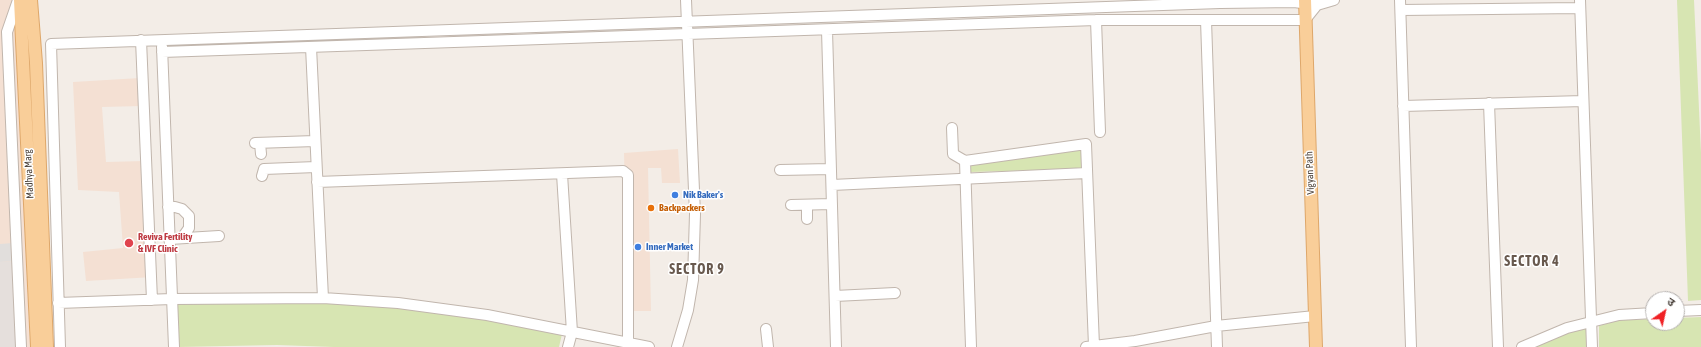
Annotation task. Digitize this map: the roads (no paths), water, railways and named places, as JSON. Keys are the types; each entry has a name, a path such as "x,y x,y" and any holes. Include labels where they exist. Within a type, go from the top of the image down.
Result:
{"main road":[{"name":"Madhya Marg","path":"19,0 37,347"},
{"name":"Madhya Marg","path":"31,0 36,63 47,347"},
{"name":"Vigyan Path","path":"1305,1 1316,347"}],"street":[{"path":"19,0 4,32 4,44 21,347"},
{"path":"677,347 688,310 693,280 695,214 686,0"},
{"path":"60,347 51,44 1220,3 1305,1 1317,5 1334,0"},
{"path":"1411,347 1400,5 1580,4 1592,347"},
{"path":"162,52 1096,20 1305,20 1317,5"},
{"path":"1096,20 1100,132"},
{"path":"1206,20 1217,347"},
{"path":"827,30 836,347"},
{"path":"162,39 174,347"},
{"path":"140,40 152,300"},
{"path":"311,47 323,298"},
{"path":"36,63 51,64"},
{"path":"1404,106 1583,100"},
{"path":"1489,103 1498,347"},
{"path":"952,128 952,154 965,161 1086,144 1090,347 1136,341 1216,326 1315,316"},
{"path":"261,154 258,143 315,141"},
{"path":"965,161 972,347"},
{"path":"262,176 264,169 316,167"},
{"path":"780,170 831,169"},
{"path":"317,182 623,171 628,175 628,343"},
{"path":"832,185 965,180 1087,173"},
{"path":"562,174 572,332 568,347"},
{"path":"832,201 807,205 791,203 832,201"},
{"path":"807,205 807,219"},
{"path":"168,207 182,209 189,216 189,228 182,238"},
{"path":"170,239 218,236"},
{"path":"834,292 877,288"},
{"path":"834,292 895,293"},
{"path":"58,303 172,299 323,298 413,305 487,316 649,347"},
{"path":"1685,311 1701,310"},
{"path":"1522,347 1567,328 1619,315 1645,313"},
{"path":"766,330 768,347"}],"place":[{"name":"Nik Baker's","path":"675,195"},
{"name":"Backpackers","path":"651,208"},
{"name":"Reviva Fertility & IVF Clinic","path":"129,243"},
{"name":"Inner Market","path":"638,247"}],"district":[{"name":"SECTOR 4","path":"1532,262"},
{"name":"SECTOR 9","path":"697,270"}]}
